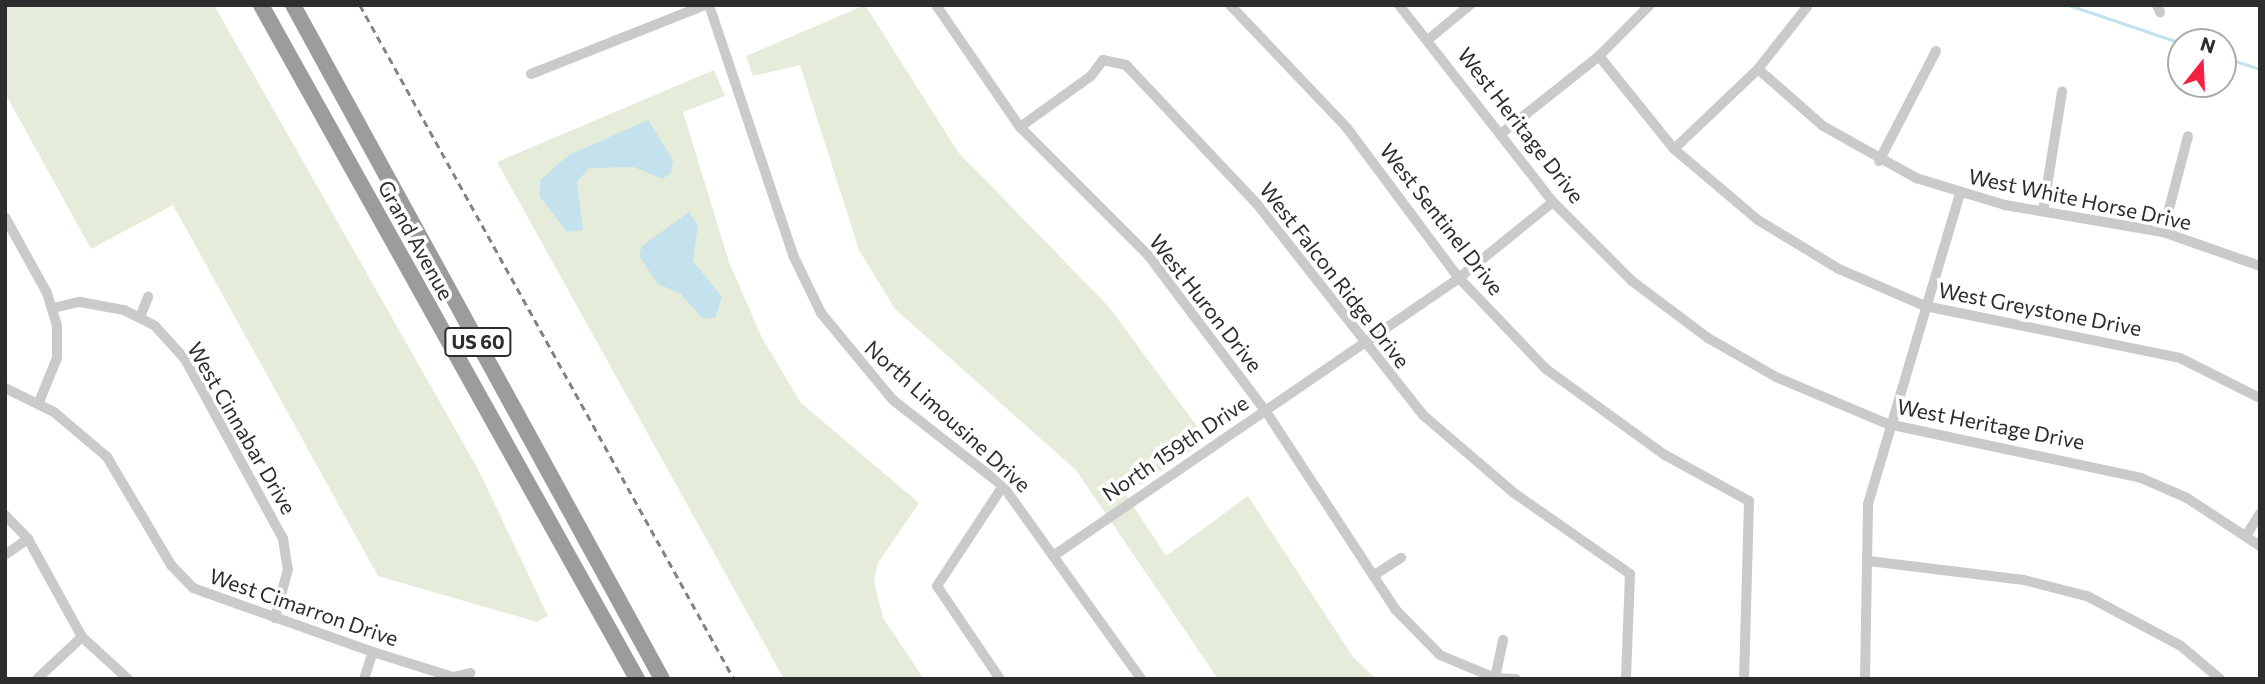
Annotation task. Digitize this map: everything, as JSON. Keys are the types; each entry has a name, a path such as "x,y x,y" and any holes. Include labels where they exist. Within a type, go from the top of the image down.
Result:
{"highway":[{"name":"Grand Avenue","path":"261,5 637,679"},
{"name":"Grand Avenue","path":"293,5 662,679"}],"street":[{"path":"531,74 707,5"},
{"name":"North Limousine Drive","path":"707,5 793,255 821,313 849,354 893,400 1003,486 1056,554 1141,679"},
{"name":"West Huron Drive","path":"936,5 1020,127 1148,255 1265,410 1420,638 1440,655 1495,678 1516,679"},
{"name":"West Sentinel Drive","path":"1230,5 1347,128 1458,278 1556,376 1665,455 1749,501 1744,679"},
{"name":"West Heritage Drive","path":"1399,5 1430,38 1553,202 1632,281 1708,338 1776,377 1888,424 2141,478 2187,498 2260,547"},
{"path":"1430,38 1470,5"},
{"path":"1502,133 1600,56 1650,5"},
{"path":"1674,149 1758,69 1807,7"},
{"path":"1879,161 1936,51"},
{"name":"West Greystone Drive","path":"1600,56 1674,149 1799,247 1925,306 2180,358 2260,398"},
{"name":"West Falcon Ridge Drive","path":"1020,127 1091,76 1103,60 1126,65 1257,204 1362,343 1423,415 1514,493 1630,574 1626,679"},
{"name":"West White Horse Drive","path":"1758,69 1823,126 1879,161 1960,194 2164,232 2260,266"},
{"path":"2043,211 2062,92"},
{"path":"2164,232 2188,135"},
{"path":"1864,679 1869,561 1868,504 1888,424 1960,194"},
{"name":"North 159th Drive","path":"1056,554 1458,278 1553,202"},
{"path":"5,217 53,308 57,358 39,402"},
{"path":"140,317 148,297"},
{"name":"West Cinnabar Drive","path":"53,308 98,304 140,317 185,359 283,539 288,569 275,618"},
{"name":"West Cimarron Drive","path":"5,388 39,402 107,457 181,578 207,596 453,677 471,673"},
{"path":"1000,679 937,586 1003,486"},
{"path":"2246,536 2260,514"},
{"path":"5,515 28,539 82,637 128,679"},
{"path":"5,555 28,539"},
{"path":"1376,574 1401,558"},
{"path":"1869,561 2024,580 2087,596 2181,646 2220,679"},
{"path":"37,679 82,637"},
{"path":"1495,678 1503,640"},
{"path":"364,679 373,652"}],"green space":[{"path":"5,5 214,5 478,469 548,616 537,622 378,576 173,205 91,249 5,93"},
{"path":"865,5 958,152 1109,307 1207,440 1126,495 1166,556 1248,496 1353,657 1376,679 1218,679 1076,470 895,309 859,250 800,65 753,76 746,56"},
{"path":"714,70 725,96 683,112 729,262 762,338 801,403 919,503 878,563 874,581 883,618 924,679 784,679 497,162"}],"water":[{"path":"648,120 673,160 671,173 662,179 634,167 589,168 577,182 583,230 567,232 540,197 540,180 569,155"},
{"path":"689,212 698,226 693,261 722,297 715,318 702,318 681,294 658,284 639,256 642,246"}],"waterway":[{"path":"2069,5 2167,38"},
{"path":"2237,62 2260,69"}],"railway":[{"path":"360,5 734,679"}]}
